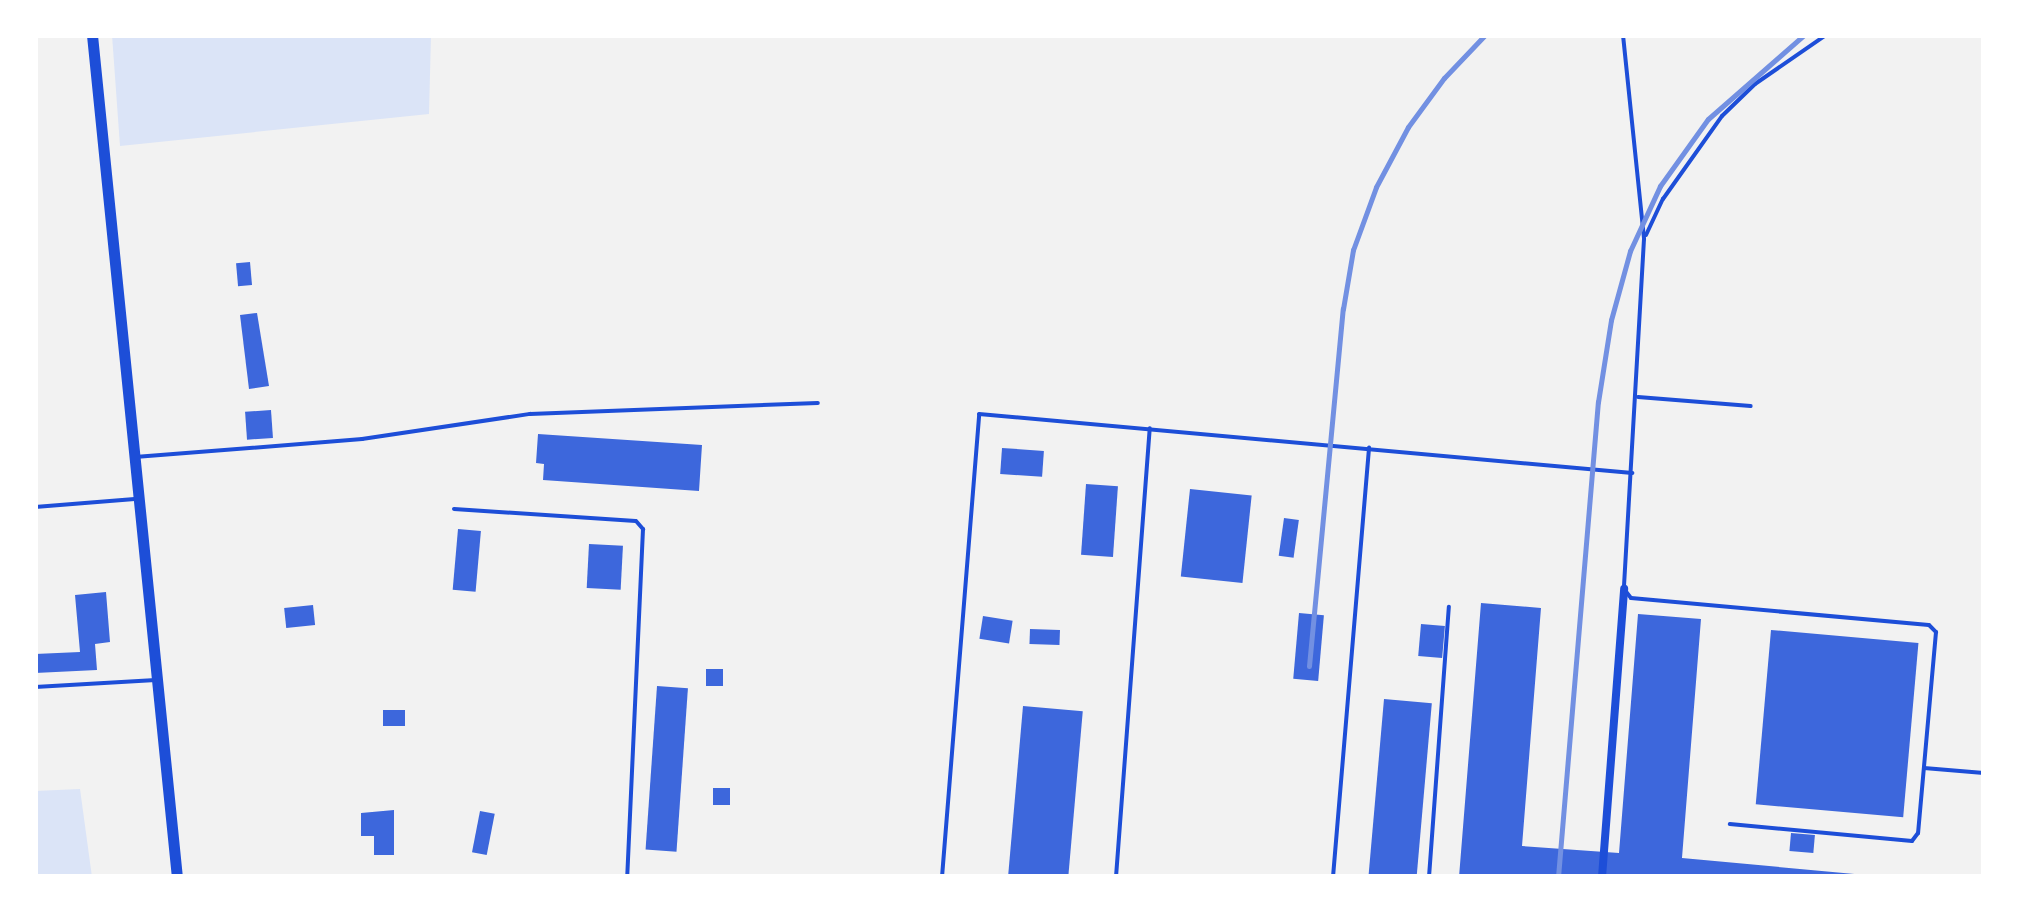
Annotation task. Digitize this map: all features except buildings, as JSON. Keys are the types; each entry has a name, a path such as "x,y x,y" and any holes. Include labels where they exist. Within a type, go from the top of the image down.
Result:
{"main road":[{"path":"92,35 176,877"}],"street":[{"path":"1602,877 1624,589"}],"lane":[{"path":"1623,35 1644,239 1638,397 1624,589 1630,598 1929,624 1936,632 1918,833 1912,841 1730,824"},
{"path":"1644,239 1662,198 1722,116 1755,84 1826,35"},
{"path":"1638,397 1752,406"},
{"path":"134,457 362,439 530,414 818,404"},
{"path":"942,877 979,414 1632,472"},
{"path":"1116,877 1150,428"},
{"path":"1333,877 1369,446"},
{"path":"35,507 138,499"},
{"path":"454,509 636,521 643,530 626,877"},
{"path":"1429,877 1449,606"},
{"path":"35,687 156,680"},
{"path":"1924,768 1984,773"}],"shaded area":[{"path":"112,35 431,35 429,114 120,146"},
{"path":"80,789 92,877 35,877 35,791"}],"railway":[{"path":"1309,666 1343,309 1353,250 1376,187 1408,127 1444,78 1485,35"},
{"path":"1558,877 1598,402 1611,320 1630,251 1660,186 1708,119 1804,35"}]}
